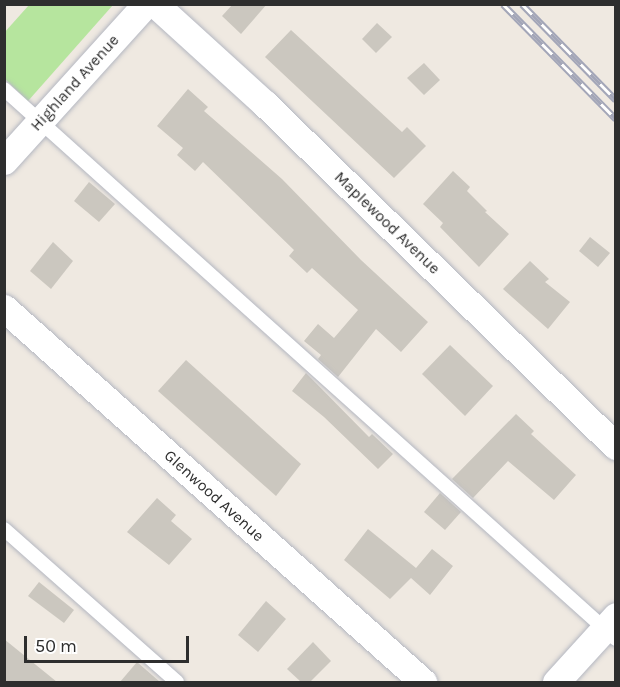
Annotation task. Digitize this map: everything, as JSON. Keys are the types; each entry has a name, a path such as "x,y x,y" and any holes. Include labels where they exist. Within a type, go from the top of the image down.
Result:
{"street":[{"name":"Highland Avenue","path":"4,161 146,4"},
{"name":"Maplewood Avenue","path":"155,4 264,104 615,446"},
{"name":"Glenwood Avenue","path":"4,308 423,682"},
{"path":"556,682 612,628"}],"lane":[{"path":"4,88 612,628"},
{"path":"4,529 177,682"}],"green space":[{"path":"29,5 113,5 28,101 5,79 4,33"}],"building":[{"path":"233,4 267,4 241,34 222,16"},
{"path":"377,23 392,37 376,53 362,39"},
{"path":"291,30 402,132 407,127 426,146 394,178 265,57"},
{"path":"424,63 440,80 424,95 407,78"},
{"path":"188,89 208,107 204,111 282,179 361,260 428,322 401,352 376,329 338,377 318,359 321,355 304,341 318,324 334,338 358,310 312,268 307,273 289,256 294,250 203,162 195,171 177,155 183,148 157,126"},
{"path":"453,171 470,187 467,191 487,211 485,212 509,234 479,267 440,227 443,223 423,204"},
{"path":"89,182 115,204 99,222 74,201"},
{"path":"590,237 610,253 598,267 579,251"},
{"path":"53,242 73,261 51,289 30,271"},
{"path":"530,261 549,279 545,282 570,302 548,329 503,289"},
{"path":"450,345 493,386 465,416 422,374"},
{"path":"186,360 301,464 276,496 158,391"},
{"path":"306,373 369,437 372,434 393,454 378,469 324,417 292,391"},
{"path":"516,414 534,431 531,434 576,475 554,500 508,461 473,498 452,479"},
{"path":"440,493 461,512 445,530 424,512"},
{"path":"157,498 176,515 171,521 192,539 169,565 127,532"},
{"path":"368,529 416,568 432,549 453,566 430,595 411,578 390,599 344,560"},
{"path":"39,582 74,610 64,623 28,596"},
{"path":"266,601 286,619 258,652 238,635"},
{"path":"4,639 57,682 4,682"},
{"path":"313,642 331,661 310,682 301,682 287,669"},
{"path":"137,662 160,682 120,682"}],"railway":[{"path":"503,4 616,119"},
{"path":"522,4 616,100"}]}
